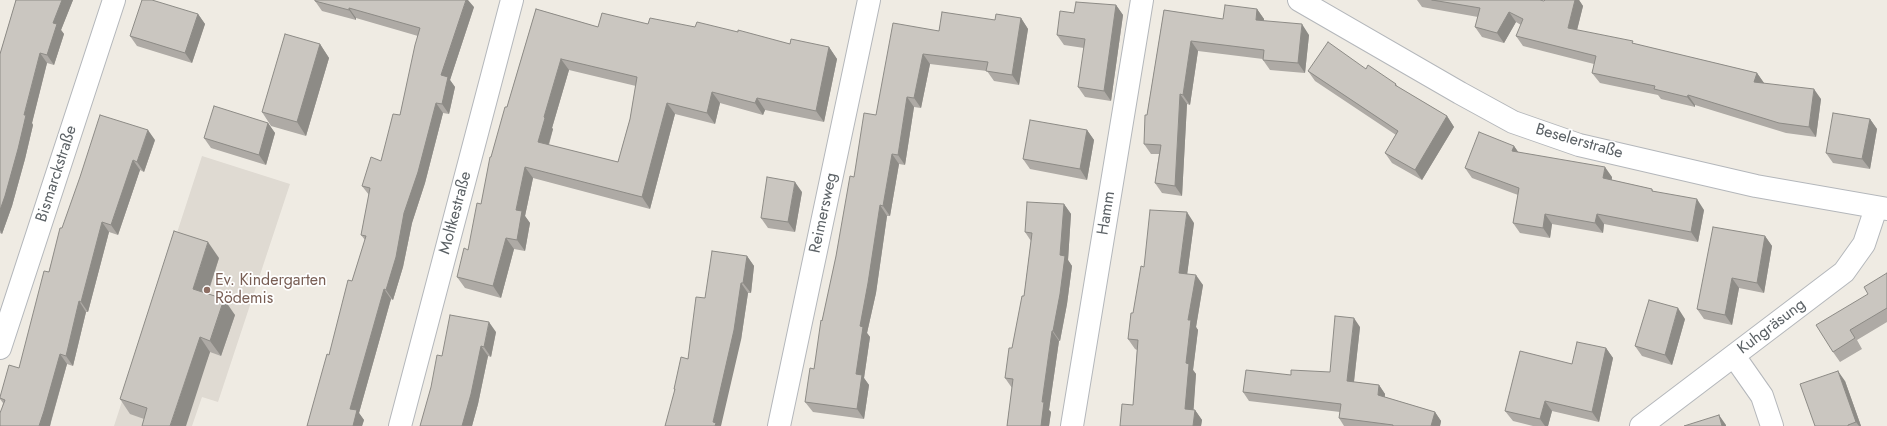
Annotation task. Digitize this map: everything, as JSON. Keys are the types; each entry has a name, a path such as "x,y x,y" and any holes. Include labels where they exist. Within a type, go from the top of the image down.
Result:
{"street":[{"name":"Bismarckstraße","path":"0,348 114,0"},
{"name":"Moltkestraße","path":"400,426 512,0"},
{"name":"Reimersweg","path":"779,426 869,0"},
{"name":"Hamm","path":"1072,426 1142,0"},
{"name":"Beselerstraße","path":"1300,0 1460,93 1514,122 1579,145 1756,186 1882,209"},
{"name":"Kuhgräsung","path":"1641,426 1844,272 1864,244 1882,209"},
{"path":"1734,356 1762,396 1772,426"}],"shaded area":[{"name":"Ev. Kindergarten Rödemis","path":"202,156 290,184 218,402 202,397 192,426 114,426"}],"building":[{"path":"16,0 62,0 53,23 57,24 47,55 40,53 24,115 26,115 18,149 0,210 0,54"},
{"path":"142,0 152,0 198,14 185,53 130,36"},
{"path":"315,0 466,0 441,75 448,77 442,104 436,103 418,172 404,213 396,257 386,290 384,289 350,409 357,410 353,426 307,426 327,354 329,355 348,280 352,281 366,236 361,235 370,188 362,186 371,157 381,161 393,114 400,115 420,28"},
{"path":"1432,0 1575,0 1568,28 1633,41 1632,43 1757,73 1754,82 1814,89 1809,127 1779,123 1688,95 1687,97 1654,89 1655,86 1592,73 1596,56 1516,36 1523,19 1509,12 1497,33 1475,27 1480,8"},
{"path":"1076,2 1116,5 1104,91 1078,87 1085,39 1057,35 1060,11 1074,13"},
{"path":"1225,5 1257,9 1256,20 1302,24 1298,63 1263,60 1264,50 1191,41 1183,95 1180,94 1175,186 1155,183 1161,145 1144,144 1145,115 1147,115 1164,10 1223,19"},
{"path":"536,9 598,27 602,13 648,24 650,18 695,27 697,22 738,32 738,30 790,44 791,39 829,47 816,111 757,98 755,103 712,92 707,113 667,103 642,197 525,167 516,210 522,211 517,240 506,238 493,286 457,277 464,248 468,250 477,203 481,204 490,157 505,107 507,107","holes":["561,59 637,77 630,119 618,162 538,142"]},
{"path":"942,12 995,20 996,14 1021,18 1012,75 986,71 988,62 923,54 914,98 907,97 898,155 892,154 883,206 880,205 860,326 863,327 856,374 862,375 857,409 805,402 810,368 814,369 821,320 822,321 836,256 850,176 854,177 864,113 876,115 893,23 939,31"},
{"path":"285,34 320,44 297,122 262,112"},
{"path":"1328,42 1366,69 1368,65 1396,84 1395,85 1447,116 1415,170 1385,153 1398,131 1308,71"},
{"path":"214,106 268,123 259,155 204,138"},
{"path":"1833,113 1870,119 1862,159 1826,153"},
{"path":"100,115 148,130 137,162 133,160 111,225 102,222 81,302 79,301 66,356 60,354 39,426 0,426 0,413 5,400 0,397 9,365 19,368 44,271 49,272 60,228 62,228"},
{"path":"1030,120 1087,130 1080,169 1023,159"},
{"path":"1479,132 1514,146 1512,151 1605,167 1603,178 1652,189 1652,191 1697,199 1691,232 1597,214 1595,223 1545,214 1543,228 1513,223 1519,188 1465,168"},
{"path":"767,177 795,182 788,222 761,218"},
{"path":"1027,202 1064,204 1060,255 1065,256 1060,294 1052,331 1042,402 1044,402 1041,426 1007,426 1013,379 1005,378 1009,348 1012,348 1022,296 1024,296 1032,233 1025,232"},
{"path":"1150,210 1187,212 1179,273 1196,275 1188,320 1191,320 1186,363 1189,364 1185,409 1195,410 1193,426 1120,426 1122,404 1133,405 1138,340 1128,339 1131,313 1133,313 1141,266 1144,267"},
{"path":"1713,227 1765,236 1757,283 1732,278 1725,315 1697,309"},
{"path":"174,231 208,242 193,289 224,299 210,341 200,337 170,426 142,426 147,408 120,399"},
{"path":"712,251 747,256 743,283 741,283 734,330 713,422 716,423 715,426 665,426 675,389 681,357 688,359 696,297 705,298"},
{"path":"1887,273 1887,308 1850,330 1855,338 1833,352 1816,325 1868,294 1864,287"},
{"path":"1649,300 1678,308 1665,355 1635,346"},
{"path":"450,315 489,322 484,347 481,346 471,394 462,426 420,426 431,387 437,355 442,356"},
{"path":"1335,316 1354,318 1347,381 1379,385 1378,395 1435,412 1431,426 1393,426 1339,418 1341,404 1243,392 1246,370 1291,375 1291,370 1330,372"},
{"path":"1577,342 1606,348 1592,412 1545,401 1540,419 1505,411 1520,351 1572,364"},
{"path":"1838,371 1856,422 1848,426 1815,426 1800,384"},
{"path":"1719,415 1722,426 1684,426"}],"place":[{"name":"Ev. Kindergarten Rödemis","path":"207,290"}]}
